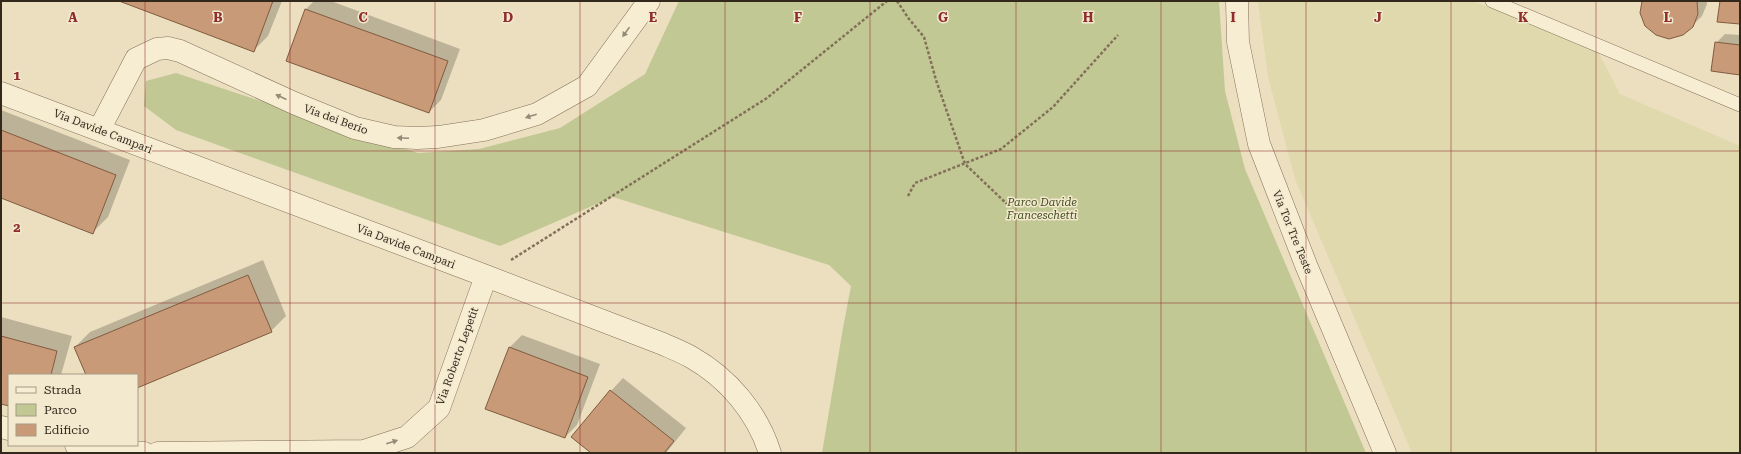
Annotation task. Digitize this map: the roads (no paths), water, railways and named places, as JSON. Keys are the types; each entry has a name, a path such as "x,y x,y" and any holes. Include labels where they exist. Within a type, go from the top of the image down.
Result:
{"street":[{"name":"Via dei Berio","path":"99,130 136,59 157,49 168,48 180,51 294,103 355,128 394,137 417,138 484,130 537,114 587,86 649,1"},
{"name":"Via Tor Tre Teste","path":"1237,1 1238,42 1259,144 1306,265 1385,453"},
{"name":"Via Davide Campari","path":"1,93 486,276 662,344 691,357 713,372 750,409 764,434 770,453"},
{"name":"Via Roberto Lepetit","path":"158,453 274,453 364,450 407,437 439,408 486,276"},
{"path":"80,446 92,449 144,453"}],"lane":[{"path":"1492,1 1740,105"}],"park label":[{"name":"Parco Davide Franceschetti","path":"1042,208"}]}
